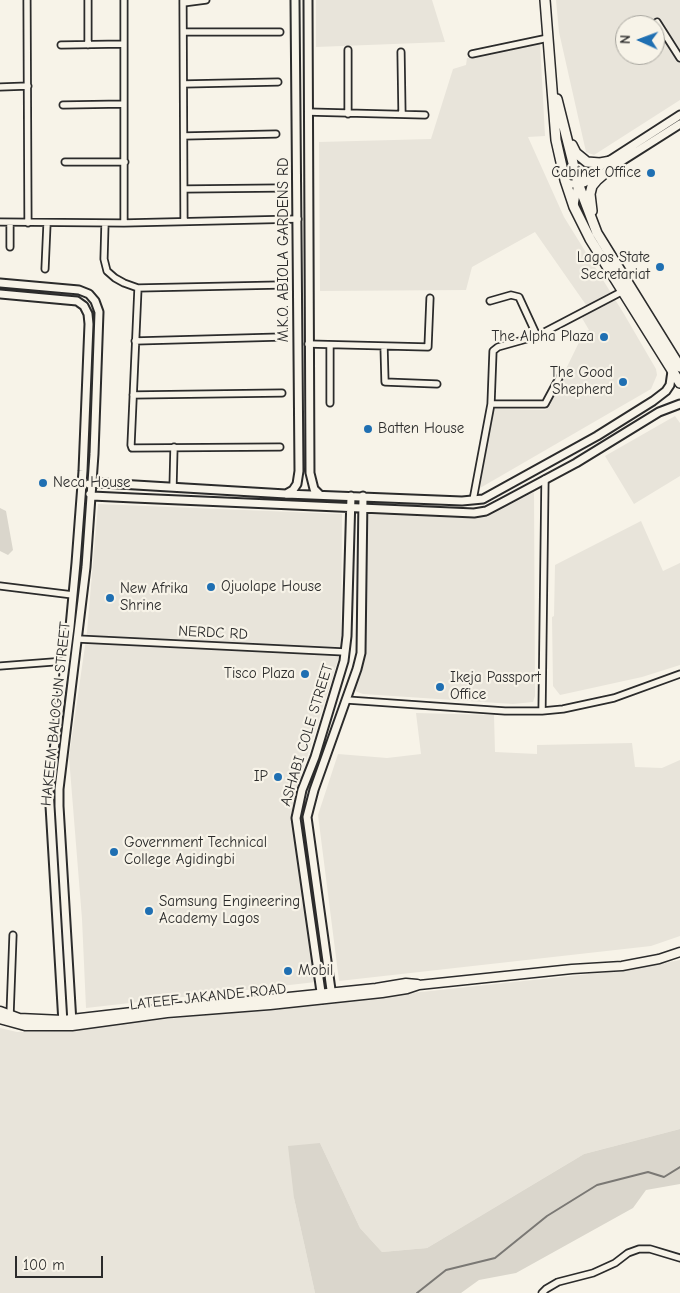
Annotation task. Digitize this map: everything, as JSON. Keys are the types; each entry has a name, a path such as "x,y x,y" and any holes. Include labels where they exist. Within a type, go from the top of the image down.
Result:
{"main road":[{"path":"545,0 556,140 574,207 590,239 676,369"},
{"path":"551,67 578,183 597,233 676,369 680,383"},
{"path":"562,119 576,153 581,158 593,163 611,164"},
{"path":"597,233 590,194 592,186 611,164"},
{"name":"LATEEF JAKANDE ROAD","path":"0,1019 25,1026 167,1014 321,996 407,989 420,985 572,969 622,966 659,959 680,952"},
{"name":"LATEEF JAKANDE ROAD","path":"0,1011 25,1019 63,1023"}],"street":[{"path":"27,0 28,223"},
{"path":"88,0 88,45"},
{"path":"124,0 124,223"},
{"path":"184,221 183,1 206,0"},
{"name":"M.K.O. ABIOLA GARDENS RD","path":"286,494 293,490 297,484 299,471 295,0"},
{"name":"M.K.O. ABIOLA GARDENS RD","path":"308,0 310,473 314,489 320,495"},
{"path":"184,32 280,32"},
{"path":"665,35 680,58"},
{"path":"472,54 548,38"},
{"path":"61,45 124,44"},
{"path":"348,50 348,114"},
{"path":"401,52 402,114"},
{"path":"184,84 278,82"},
{"path":"0,87 28,86"},
{"path":"62,105 124,104"},
{"path":"308,112 425,115"},
{"path":"611,164 680,115"},
{"path":"574,207 578,183 584,177 611,164 680,124"},
{"path":"184,136 276,134"},
{"path":"65,162 125,162"},
{"path":"566,183 578,183"},
{"path":"184,189 280,188"},
{"path":"0,222 47,224 298,220"},
{"path":"10,223 10,247"},
{"path":"105,223 104,258 108,270 115,278 138,288 280,285"},
{"path":"45,269 47,224"},
{"path":"298,274 308,274"},
{"name":"HAKEEM BALOGUN STREET","path":"0,283 79,290 89,294 95,301 99,312 92,496 59,806 72,1022"},
{"path":"22,295 23,285"},
{"path":"138,288 132,448 280,447"},
{"path":"473,500 491,404 493,351 498,347 538,336 623,291"},
{"name":"HAKEEM BALOGUN STREET","path":"0,294 77,300 84,306 88,314 89,324 82,487 73,595 49,789 63,1023"},
{"path":"490,301 512,295 519,297 538,336"},
{"path":"308,344 428,346 430,298"},
{"path":"136,341 281,337"},
{"path":"330,345 330,402"},
{"path":"384,346 385,382 437,384"},
{"path":"676,369 666,391 638,410 597,436 483,499 286,494 92,483 82,487 92,496 474,514 486,511 576,463 644,420 665,409 680,404"},
{"path":"491,404 545,404 559,378"},
{"path":"133,396 282,393"},
{"path":"638,410 644,420"},
{"path":"173,487 174,447"},
{"path":"542,711 545,479"},
{"path":"134,485 134,498"},
{"name":"ASHABI COLE STREET","path":"321,996 296,818 302,790 338,686 345,652 351,496"},
{"name":"ASHABI COLE STREET","path":"332,995 307,817 314,790 347,700 361,653 363,496"},
{"path":"350,547 362,548"},
{"path":"0,586 73,595"},
{"name":"NERDC RD","path":"78,639 345,652"},
{"name":"HAKEEM BALOGUN STREET","path":"0,666 66,661"},
{"path":"347,700 505,711 542,711 564,709 614,698 680,674"},
{"path":"58,714 68,716"},
{"path":"57,927 66,927"},
{"path":"10,1015 13,935"},
{"path":"315,958 326,956"},
{"path":"542,1293 558,1282 593,1273 615,1263 628,1253 639,1249 650,1249 680,1258"}],"shaded area":[{"path":"316,0 432,0 445,42 316,47"},
{"path":"556,0 680,0 680,100 594,155 586,152 559,32"},
{"path":"540,43 545,136 528,137 564,217 624,314 656,369 657,375 651,389 480,488 493,411 495,409 546,410 584,332 589,330 582,318 591,312 535,232 472,267 466,290 320,291 319,142 431,139 453,69 466,65 467,58"},
{"path":"675,416 680,423 680,476 634,504 605,456"},
{"path":"534,492 535,696 533,702 513,704 363,694 355,691 363,660 367,514 465,518 487,517"},
{"path":"98,504 342,514 341,639 338,660 296,792 293,818 316,982 86,1008 82,919 69,757 87,632"},
{"path":"0,508 6,511 13,550 8,555 0,551"},
{"path":"641,521 663,571 680,563 680,665 642,677 560,695 553,686 552,617 554,616 555,565"},
{"path":"416,713 494,715 495,752 537,754 537,745 632,743 635,767 662,768 680,760 680,936 651,946 339,981 318,815 338,754 387,758 421,754"},
{"path":"680,960 680,1129 584,1154 427,1248 382,1252 360,1228 320,1143 294,1198 315,1293 0,1293 0,1028 17,1032 55,1031 627,970"},
{"path":"680,1129 680,1184 646,1190 633,1208 516,1273 479,1280 461,1293 315,1293 294,1198 288,1146 320,1143 360,1228 382,1252 427,1248 584,1154"}],"waterway":[{"path":"417,1293 446,1270 495,1258 547,1216 597,1185 648,1172 664,1177 680,1167"}],"place":[{"name":"Cabinet Office","path":"651,173"},
{"name":"Lagos State Secretariat","path":"660,267"},
{"name":"The Alpha Plaza","path":"604,337"},
{"name":"The Good Shepherd","path":"623,382"},
{"name":"Batten House","path":"368,429"},
{"name":"Neca House","path":"43,483"},
{"name":"Ojuolape House","path":"211,587"},
{"name":"New Afrika Shrine","path":"110,598"},
{"name":"Tisco Plaza","path":"305,674"},
{"name":"Ikeja Passport Office","path":"440,687"},
{"name":"IP","path":"278,777"},
{"name":"Government Technical College Agidingbi","path":"114,852"},
{"name":"Samsung Engineering Academy Lagos","path":"149,911"},
{"name":"Mobil","path":"288,971"}]}
